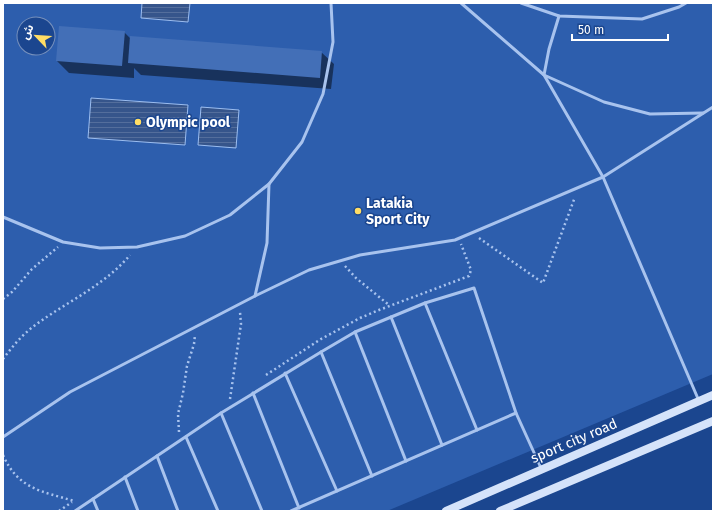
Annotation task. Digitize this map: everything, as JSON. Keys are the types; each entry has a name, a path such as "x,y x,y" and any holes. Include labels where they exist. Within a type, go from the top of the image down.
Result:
{"main road":[{"name":"sport city road","path":"446,511 713,395"},
{"path":"500,511 713,421"}],"lane":[{"path":"3,217 63,242 100,248 137,247 185,236 230,215 269,184 302,142 324,94 333,42 331,3"},
{"path":"461,3 544,76 604,102 650,114 705,113"},
{"path":"521,3 558,16 642,19 679,7 686,3"},
{"path":"558,16 549,49 544,76 603,177 699,401"},
{"path":"3,438 70,392 255,296 309,270 360,255 455,240 603,177 713,107"},
{"path":"255,296 267,243 269,184"},
{"path":"75,511 252,393 356,332 425,302 474,288 516,413 541,469"},
{"path":"425,302 477,430"},
{"path":"391,317 442,446"},
{"path":"356,332 406,461"},
{"path":"321,352 372,476"},
{"path":"285,373 337,491"},
{"path":"252,393 299,508"},
{"path":"222,413 262,511"},
{"path":"291,511 516,413"},
{"path":"186,437 218,511"},
{"path":"157,456 178,511"},
{"path":"125,478 138,511"},
{"path":"93,499 98,511"}],"path":[{"path":"472,233 543,283 579,187"},
{"path":"3,299 12,292 32,269 63,242"},
{"path":"3,359 13,346 34,326 104,280 122,265 137,247"},
{"path":"343,260 350,273 390,305"},
{"path":"230,399 241,324 241,315 238,305"},
{"path":"179,432 178,414 187,366 194,344 195,335 193,328"},
{"path":"3,455 11,471 31,487 74,501"}],"shaded area":[{"name":"Latakia Sport City","path":"3,3 713,3 713,374 387,511 3,511"},
{"path":"142,3 190,3 188,22 141,18"},
{"name":"Olympic pool","path":"91,98 188,105 185,145 88,138"},
{"path":"201,107 239,110 236,148 198,145"}],"building":[{"path":"59,26 125,31 122,66 56,61"},
{"path":"130,36 322,51 320,78 128,63"}],"place":[{"name":"Olympic pool","path":"138,122"},
{"name":"Latakia Sport City","path":"358,211"}]}
